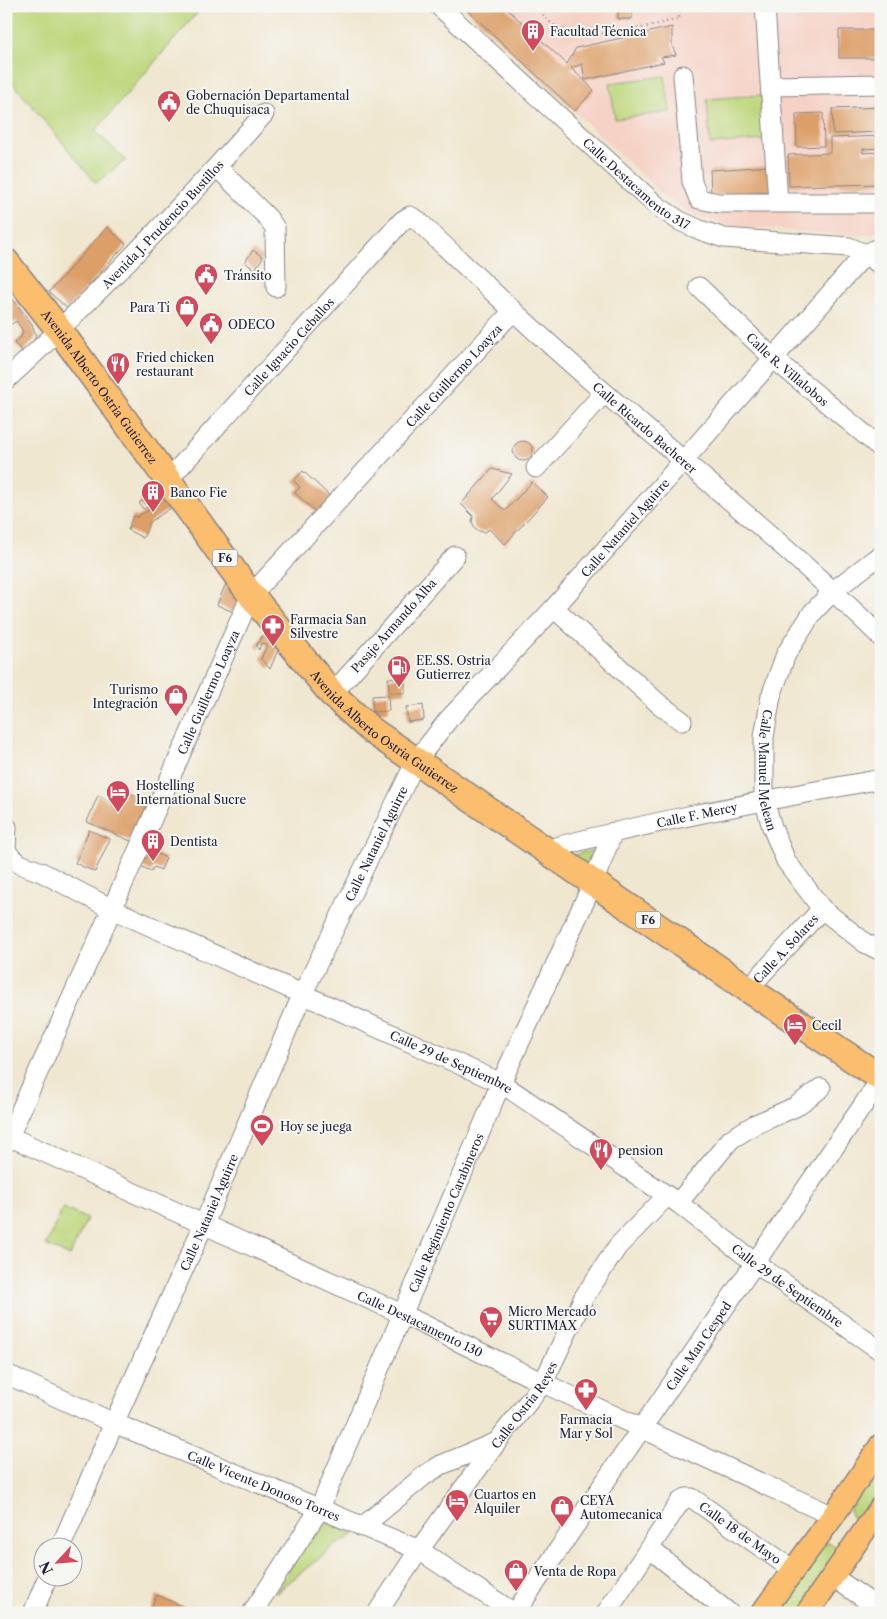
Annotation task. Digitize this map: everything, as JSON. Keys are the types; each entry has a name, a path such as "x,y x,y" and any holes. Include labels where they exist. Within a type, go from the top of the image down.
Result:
{"highway":[{"name":"Avenida Alberto Ostria Gutierrez","path":"6,262 60,331 251,595 332,694 371,730 881,1079"}],"main road":[{"path":"762,1613 833,1516 881,1445"},
{"path":"821,1613 875,1533 881,1507"},
{"path":"833,1516 875,1533"},
{"path":"807,1613 875,1533"}],"street":[{"path":"766,6 778,202"},
{"name":"Calle Destacamento 317","path":"446,9 657,206 680,221 724,238 849,247 876,255"},
{"path":"683,75 692,182 699,199 719,203 881,203"},
{"path":"771,86 881,84"},
{"name":"Avenida J. Prudencio Bustillos","path":"6,380 60,331 218,167 264,114"},
{"path":"218,167 268,218 275,228 276,287"},
{"name":"Calle Ricardo Bacherer","path":"410,216 417,220 513,311 604,393 833,591 881,637"},
{"name":"Calle Ignacio Ceballos","path":"168,480 402,221 410,216"},
{"name":"Calle Nataniel Aguirre","path":"65,1536 204,1224 303,993 416,761 448,720 554,608 774,359 876,255"},
{"name":"Calle R. Villalobos","path":"699,287 774,359 881,448"},
{"name":"Calle Guillermo Loayza","path":"7,1138 112,909 251,595 513,311"},
{"path":"536,468 604,393"},
{"name":"Pasaje Armando Alba","path":"332,694 455,556"},
{"name":"Calle Manuel Melean","path":"881,556 833,591 813,612 786,654 771,696 764,736 764,800 772,827 786,861 822,909 865,943 881,951"},
{"path":"554,608 659,704 682,721"},
{"name":"Calle F. Mercy","path":"545,850 614,832 764,800 881,779"},
{"name":"Calle 29 de Septiembre","path":"6,826 8,827 6,850 20,864 41,872 112,909 501,1083 673,1199 755,1263 881,1351"},
{"name":"Calle Regimiento Carabineros","path":"252,1613 319,1510 501,1083 593,883 614,832"},
{"name":"Calle A. Solares","path":"748,989 822,909"},
{"name":"Calle Man Cesped","path":"514,1613 881,1079"},
{"name":"Calle Ostria Reyes","path":"377,1613 419,1550 497,1442 543,1383 589,1290 618,1246 673,1199 731,1139 756,1124 795,1107 821,1088"},
{"name":"Calle Destacamento 130","path":"7,1138 204,1224 402,1314 543,1383 833,1516"},
{"name":"Calle Vicente Donoso Torres","path":"6,1374 114,1423 319,1510 419,1550 514,1613"},
{"path":"362,1527 425,1475 441,1465 497,1442"},
{"name":"Calle 18 de Mayo","path":"649,1548 680,1502 686,1498 692,1498 793,1570"},
{"path":"606,1613 649,1548 729,1613"},
{"path":"842,1583 881,1610"},
{"path":"33,1613 44,1586"}],"path":[{"path":"538,6 546,18 554,25 569,32 593,35 629,30 680,18 680,6"}],"shaded area":[{"path":"463,6 881,6 881,233 845,235 732,226 698,217 667,199"}],"green space":[{"path":"6,6 192,6 198,12 95,131 126,160 96,183 6,75"},
{"path":"665,76 670,112 615,119 610,83"},
{"path":"762,95 765,140 710,144 707,99"},
{"path":"596,850 588,873 567,858 580,853"},
{"path":"63,1208 87,1219 70,1256 46,1245"},
{"path":"881,1460 881,1496 865,1518 858,1520 852,1517 849,1511"},
{"path":"320,1520 355,1534 334,1546 276,1593 291,1567"},
{"path":"829,1542 840,1552 801,1613 775,1613 823,1543"}],"building":[{"path":"463,6 504,6 567,64 576,48 672,27 672,45 676,55 661,57 664,62 585,80 582,64 571,68 594,90 575,111"},
{"path":"618,6 652,6 652,9 632,9 632,19 618,19"},
{"path":"879,22 881,22 881,58 839,58 839,30 879,30"},
{"path":"881,107 881,132 833,134 832,109"},
{"path":"823,113 824,146 797,147 796,114"},
{"path":"881,136 881,148 863,149 863,153 881,152 881,184 789,186 788,155 830,153 830,138"},
{"path":"773,166 774,192 711,195 710,170"},
{"path":"107,227 126,244 68,309 49,292"},
{"path":"253,250 263,257 255,270 245,262"},
{"path":"6,290 32,324 36,336 23,352 14,343 21,337 23,332 21,328 16,321 6,328"},
{"path":"519,441 527,441 533,447 533,455 527,461 519,461 513,455 513,447"},
{"path":"492,469 512,474 492,499 505,511 532,482 548,497 505,544 489,529 486,532 475,528 472,522 473,516 461,504"},
{"path":"303,471 332,498 318,514 295,493 300,487 294,481"},
{"name":"Banco Fie","path":"161,490 172,507 150,522 143,538 128,530 133,516 137,517 149,510 147,507 143,509 139,503"},
{"path":"229,576 241,597 236,613 217,605"},
{"path":"268,627 280,645 270,669 261,659 267,645 261,643 259,650 256,646"},
{"path":"405,677 405,693 389,693 388,678"},
{"path":"388,695 389,711 373,712 372,696"},
{"path":"423,705 424,720 408,722 406,707"},
{"name":"Hostelling International Sucre","path":"125,791 150,802 133,842 87,822 98,795 117,805"},
{"path":"89,830 110,839 95,872 75,863"},
{"name":"Dentista","path":"147,849 166,858 161,870 154,867 151,871 140,866"},
{"path":"157,1595 187,1608 185,1613 149,1613"}],"place":[{"name":"Facultad Técnica","path":"533,52"},
{"name":"Gobernación Departamental de Chuquisaca","path":"169,123"},
{"name":"Tránsito","path":"206,296"},
{"name":"Para Tí","path":"187,328"},
{"name":"ODECO","path":"211,345"},
{"name":"Fried chicken restaurant","path":"118,385"},
{"name":"Banco Fie","path":"153,513"},
{"name":"Farmacia San Silvestre","path":"273,647"},
{"name":"EE.SS. Ostria Gutierrez","path":"399,688"},
{"name":"Turismo Integración","path":"176,717"},
{"name":"Hostelling International Sucre","path":"118,813"},
{"name":"Dentista","path":"153,862"},
{"name":"Cecil","path":"795,1046"},
{"name":"Hoy se juega","path":"262,1147"},
{"name":"pension","path":"601,1171"},
{"name":"Micro Mercado SURTIMAX","path":"491,1339"},
{"name":"Farmacia Mar y Sol","path":"586,1411"},
{"name":"Cuartos en Alquiler","path":"457,1522"},
{"name":"CEYA Automecanica","path":"562,1528"},
{"name":"Venta de Ropa","path":"516,1592"}]}
